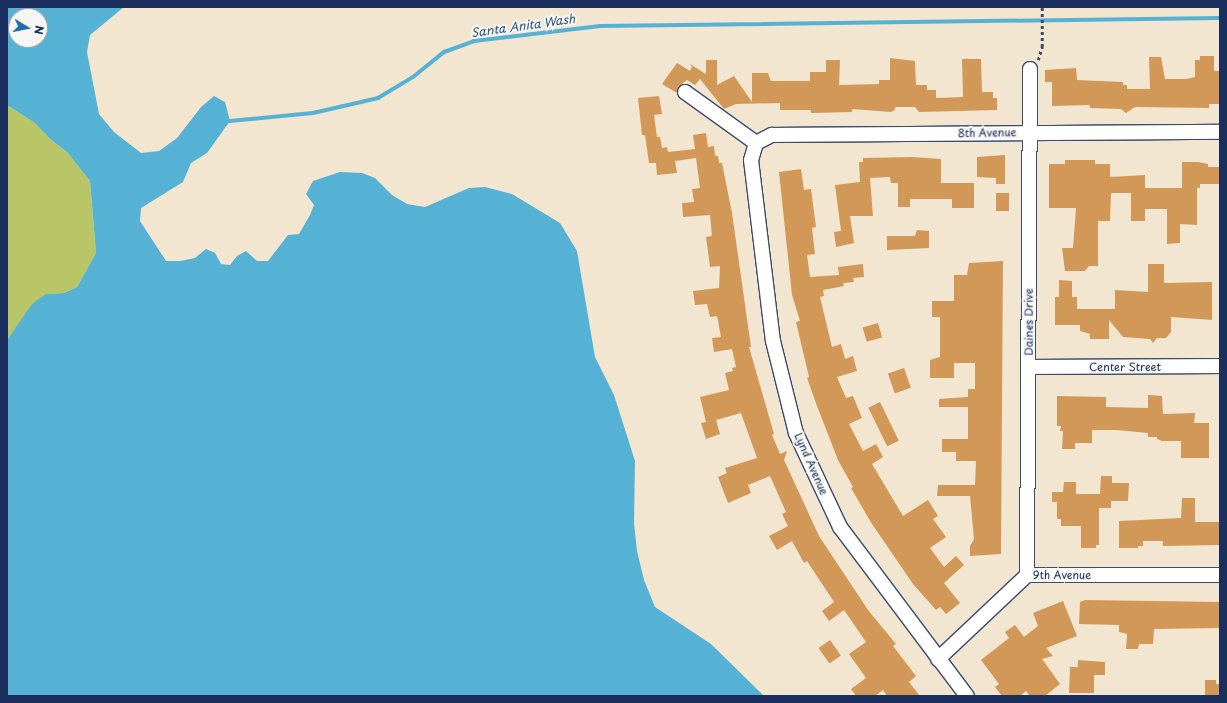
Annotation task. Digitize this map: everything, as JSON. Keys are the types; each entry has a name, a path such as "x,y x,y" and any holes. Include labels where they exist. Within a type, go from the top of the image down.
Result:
{"street":[{"name":"Daines Drive","path":"1027,575 1030,69"},
{"path":"685,92 756,143"},
{"name":"8th Avenue","path":"756,143 772,136 1220,132"},
{"name":"Lynd Avenue","path":"756,143 751,160 774,341 796,433 840,527 967,696"},
{"name":"Center Street","path":"1029,367 1220,366"},
{"name":"9th Avenue","path":"938,659 1027,575 1220,575"}],"path":[{"path":"1042,7 1042,47"}],"green space":[{"path":"7,105 35,123 50,139 67,152 90,181 96,253 77,287 64,293 46,294 7,339"}],"water":[{"path":"7,7 124,7 90,35 87,52 99,114 114,132 141,153 159,151 177,138 201,107 214,96 225,102 230,121 207,153 191,163 183,182 141,208 140,221 166,261 180,261 195,258 206,249 215,253 221,264 230,265 237,256 246,251 257,261 268,261 288,235 299,234 310,215 314,205 306,194 313,181 340,172 362,173 375,178 392,195 407,204 425,207 469,188 485,187 512,194 560,223 577,251 595,357 614,395 635,461 634,523 637,551 644,580 655,607 711,644 764,696 7,696 7,340 32,304 46,294 64,293 77,287 96,253 90,181 67,152 50,139 35,123 7,105"}],"building":[{"path":"1200,56 1214,56 1214,71 1220,71 1220,104 1209,104 1209,108 1135,107 1126,113 1121,109 1090,108 1090,105 1052,106 1052,82 1045,82 1045,70 1076,68 1077,80 1123,82 1123,85 1127,85 1127,89 1150,89 1149,57 1161,57 1165,79 1186,79 1195,77 1195,60 1200,60"},
{"path":"890,58 915,61 916,85 927,85 927,90 936,90 936,98 963,97 962,59 981,59 982,92 993,92 993,98 997,98 997,110 919,112 915,107 895,107 895,110 891,112 852,109 852,112 811,113 811,110 780,110 780,103 736,104 724,109 700,79 695,85 687,80 678,87 677,93 662,84 677,63 690,71 692,67 690,64 706,74 706,60 717,60 717,85 734,76 752,102 752,73 768,73 771,81 810,81 810,72 826,72 826,60 840,60 839,85 879,84 879,80 890,80"},
{"path":"659,96 662,114 654,115 657,137 660,137 662,148 667,147 668,152 695,149 693,135 706,133 708,147 714,146 715,156 718,156 719,163 722,163 732,213 751,347 749,347 774,434 772,435 780,454 787,451 784,460 819,536 868,610 896,644 893,646 916,676 909,682 920,696 887,696 883,690 875,696 856,696 851,689 866,678 849,654 866,642 844,610 829,621 822,611 834,602 807,561 804,563 792,541 777,550 769,536 788,526 782,514 786,512 770,476 748,485 751,493 728,503 718,477 727,473 725,468 757,458 741,413 716,420 720,434 706,439 701,423 706,422 700,397 729,390 725,373 733,371 732,368 736,367 732,349 714,352 712,338 721,337 717,316 710,317 707,304 695,305 693,291 719,288 720,266 710,267 706,237 712,236 710,215 683,217 682,203 694,202 692,189 700,188 696,158 675,161 677,173 657,175 656,163 649,163 645,135 642,135 638,98"},
{"path":"1005,155 1005,184 996,184 996,178 977,177 977,157"},
{"path":"912,157 941,159 941,183 974,183 974,208 952,208 952,199 910,199 910,207 898,207 898,183 891,183 890,177 870,178 873,216 850,216 854,243 836,247 834,232 841,231 835,185 860,182 859,162 863,162 863,158"},
{"path":"1065,160 1095,160 1095,164 1110,164 1110,177 1145,175 1145,188 1182,188 1182,162 1198,162 1208,164 1208,167 1220,167 1220,184 1200,184 1200,188 1197,188 1197,225 1180,224 1180,243 1167,244 1167,209 1145,209 1145,221 1131,221 1131,193 1111,193 1110,221 1098,221 1098,266 1089,266 1085,271 1065,271 1062,248 1073,248 1076,208 1049,208 1049,164 1065,164"},
{"path":"801,169 804,190 811,189 816,227 812,228 815,254 807,255 810,277 839,275 838,267 863,264 864,277 853,278 854,282 843,283 844,286 823,290 824,296 820,297 832,347 841,344 845,359 853,356 857,371 837,377 846,398 853,396 862,418 849,424 863,451 876,444 883,457 872,464 903,516 928,500 938,516 933,519 946,537 930,548 944,567 956,556 964,565 944,583 960,603 946,614 940,607 936,610 913,584 872,524 851,488 853,487 838,460 807,378 809,377 796,322 800,321 792,295 779,172"},
{"path":"996,193 1009,193 1009,211 996,211"},
{"path":"917,230 929,231 929,248 887,250 887,236 915,236"},
{"path":"1003,261 1001,554 970,556 970,546 974,539 970,496 937,496 938,485 975,485 976,461 956,461 956,452 942,452 942,439 968,439 968,407 939,407 939,399 968,397 968,389 975,389 975,363 954,363 954,378 930,378 930,360 940,357 940,317 932,317 932,301 954,301 954,275 967,275 969,263"},
{"path":"1148,264 1164,264 1164,283 1212,282 1212,320 1171,317 1171,332 1166,338 1157,338 1153,343 1150,339 1123,337 1109,320 1109,339 1090,339 1090,334 1080,331 1080,325 1055,325 1055,297 1059,297 1059,280 1072,281 1072,297 1077,297 1077,309 1115,309 1115,290 1148,292"},
{"path":"878,323 882,337 867,342 863,327"},
{"path":"904,368 911,388 895,393 888,374"},
{"path":"1148,395 1162,396 1163,414 1195,413 1194,423 1209,423 1209,458 1181,458 1181,441 1162,441 1157,439 1157,437 1148,437 1148,433 1117,430 1092,430 1092,443 1075,443 1075,449 1062,449 1063,431 1060,431 1061,426 1057,426 1057,396 1106,397 1106,407 1148,408"},
{"path":"880,402 899,441 887,446 868,408"},
{"path":"1101,476 1112,476 1112,483 1129,483 1128,501 1111,501 1111,508 1099,508 1099,545 1096,545 1096,548 1081,548 1081,526 1061,526 1061,519 1057,519 1057,502 1052,502 1052,492 1063,492 1064,482 1076,482 1076,494 1100,494"},
{"path":"1182,498 1195,498 1195,522 1220,522 1220,545 1163,546 1163,541 1143,541 1143,546 1138,546 1138,548 1119,548 1119,521 1181,518"},
{"path":"1085,600 1220,602 1220,628 1154,629 1153,644 1139,644 1138,649 1126,649 1127,634 1119,632 1119,625 1079,624 1080,602"},
{"path":"1063,601 1077,636 1046,648 1053,656 1042,659 1060,684 1045,696 1030,696 1026,691 1020,696 1002,696 995,687 999,684 981,660 1009,638 1005,632 1015,625 1024,637 1038,626 1033,613"},
{"path":"830,640 841,656 829,664 819,648"},
{"path":"1078,660 1105,662 1105,675 1094,675 1094,693 1069,693 1070,667 1078,667"},
{"path":"1205,680 1216,680 1216,684 1220,684 1220,696 1205,696"}],"waterway":[{"name":"Santa Anita Wash","path":"230,121 313,113 378,98 413,77 444,52 474,41 600,26 1220,18"}]}
